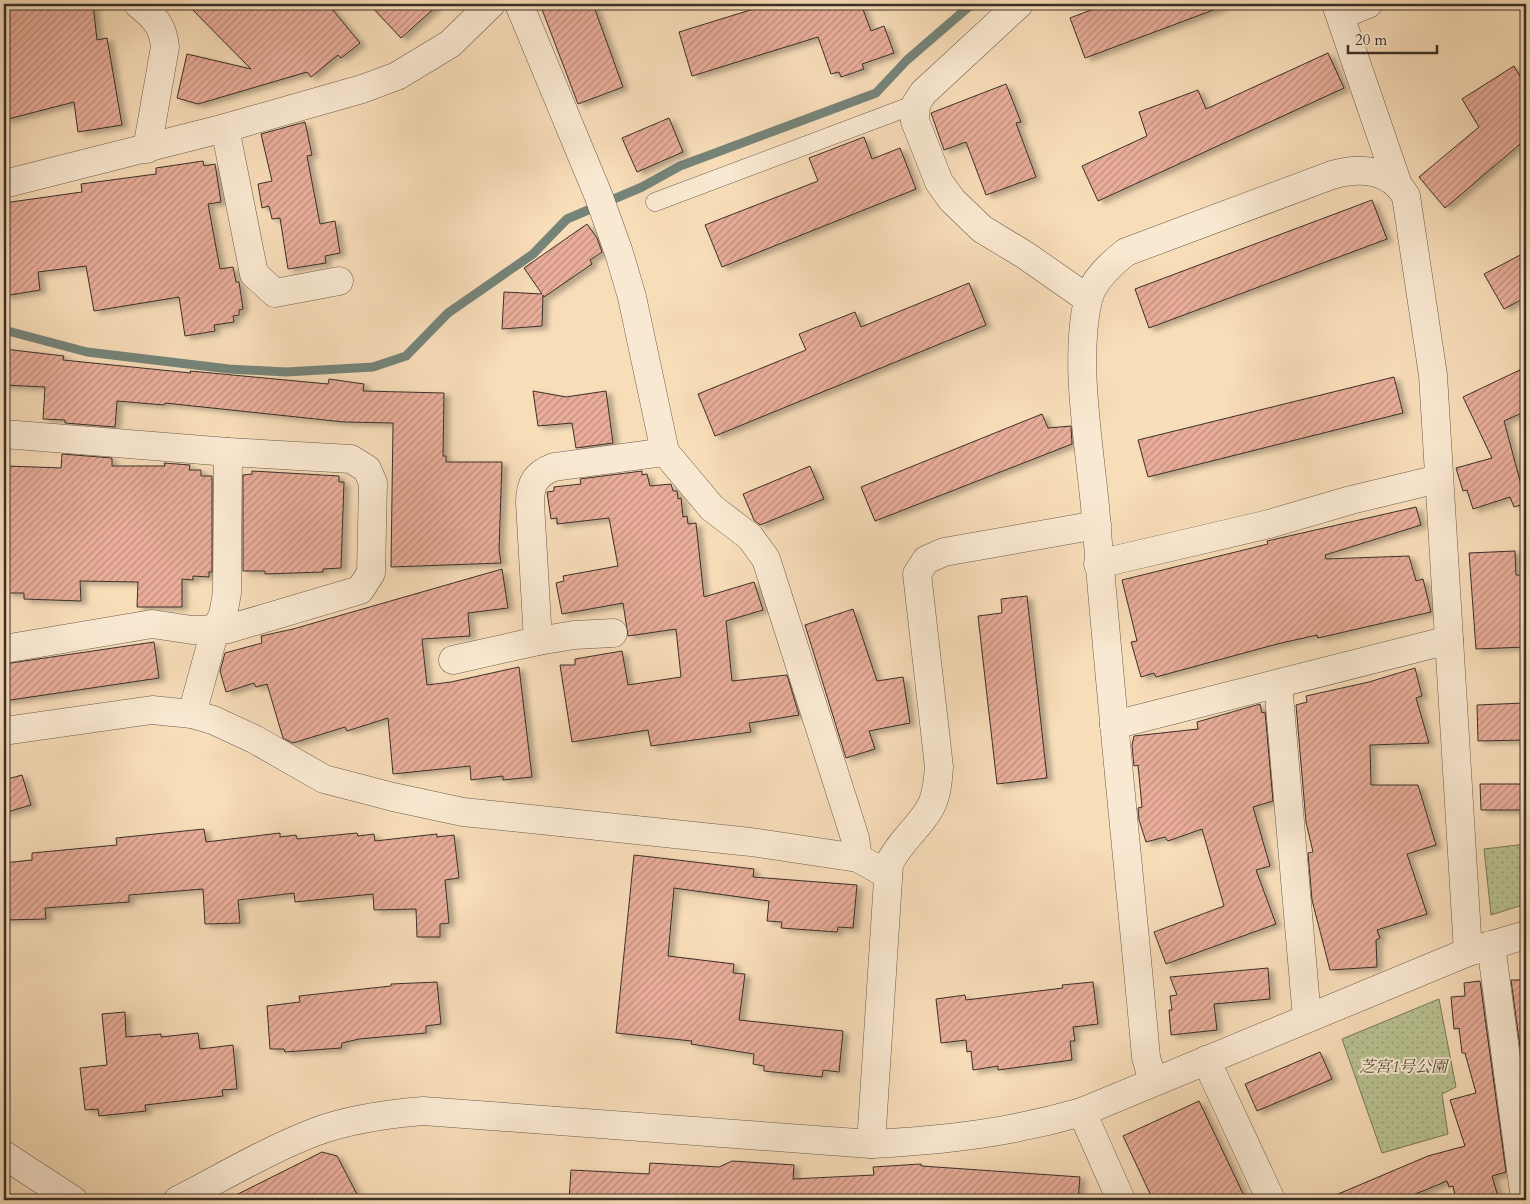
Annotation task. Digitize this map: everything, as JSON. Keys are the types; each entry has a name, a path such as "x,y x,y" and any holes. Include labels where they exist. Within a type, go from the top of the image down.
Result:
{"street":[{"path":"138,4 158,21 164,35 165,47 147,149"},
{"path":"4,184 147,149 362,89 397,76 450,44 491,4"},
{"path":"519,4 600,197 619,253 632,297 665,452 712,508 750,537 766,559 856,838 858,858"},
{"path":"1018,4 923,93 916,104 915,121 940,182 952,200 982,229 1025,255 1088,299"},
{"path":"1368,4 1339,9 1396,182 1406,196 1427,321 1433,375 1449,640 1479,949 1525,1200"},
{"path":"225,128 254,274 275,293 339,281"},
{"path":"1153,1082 1146,1057 1098,564 1083,349 1088,299 1093,289 1115,261 1126,252 1149,242 1341,173 1370,171 1385,175 1396,182"},
{"path":"4,434 228,452 351,458 368,469 372,483 372,564 366,583 360,590 228,629 192,630 152,624 4,649"},
{"path":"192,714 215,630 223,615 227,594 228,452"},
{"path":"538,641 530,503 530,490 534,479 543,471 554,467 665,452"},
{"path":"1098,564 1269,524 1351,500 1438,479"},
{"path":"871,1144 889,864 898,846 931,808 940,767 917,574 920,567 932,555 1096,525"},
{"path":"454,660 538,641 574,635 613,633"},
{"path":"1114,725 1449,640"},
{"path":"1278,684 1307,1018"},
{"path":"4,731 152,710 192,714 213,720 246,735 324,779 393,797 463,812 752,842 858,858 888,875"},
{"path":"178,1200 287,1144 317,1131 371,1117 423,1111 871,1144 934,1141 1031,1127 1082,1112 1479,949 1526,935"},
{"path":"1206,1060 1271,1200"},
{"path":"1082,1112 1121,1200"},
{"path":"4,1155 73,1200"}],"lane":[{"path":"655,202 916,104"}],"green space":[{"path":"1526,844 1526,904 1491,915 1484,849"},
{"name":"芝宮1号公園","path":"1439,999 1456,1087 1442,1094 1448,1134 1382,1153 1342,1039"}],"building":[{"path":"4,4 93,4 97,40 107,38 122,125 78,132 74,102 4,120"},
{"path":"187,4 328,4 360,43 341,58 338,55 311,77 307,72 198,104 177,98 187,54 251,69"},
{"path":"369,4 439,4 401,38"},
{"path":"540,4 593,4 623,87 578,104"},
{"path":"770,4 861,4 871,31 884,26 894,53 862,64 864,69 841,77 839,72 831,74 818,37 692,76 679,32"},
{"path":"1107,4 1223,4 1224,6 1085,58 1070,18"},
{"path":"1328,53 1344,88 1098,201 1082,166 1147,136 1139,112 1198,90 1206,109"},
{"path":"1514,66 1526,87 1526,139 1445,208 1419,177 1479,127 1462,99"},
{"path":"1006,84 1021,122 1016,123 1036,177 986,195 966,142 944,150 931,113"},
{"path":"669,118 683,152 637,172 622,138"},
{"path":"305,122 312,155 307,156 320,224 335,221 340,253 325,256 326,263 288,269 280,218 272,219 269,206 262,208 258,184 272,181 261,134"},
{"path":"864,137 872,159 900,148 916,189 722,267 705,225 818,181 809,158"},
{"path":"203,161 204,166 215,164 221,202 208,204 220,269 233,267 236,282 239,282 243,309 239,310 239,315 233,316 234,322 214,325 215,331 185,336 179,297 94,311 86,266 38,272 40,290 4,296 4,203 82,192 81,184 156,174 156,168"},
{"path":"1372,200 1387,239 1149,328 1135,289"},
{"path":"587,224 597,238 602,252 590,260 592,264 544,297 543,295 542,326 502,329 504,292 542,294 524,268"},
{"path":"1526,252 1526,297 1504,309 1484,274"},
{"path":"969,283 986,325 715,436 698,394 806,350 799,334 855,312 861,327"},
{"path":"4,349 64,356 63,360 191,373 190,371 328,384 329,379 364,384 363,391 444,393 443,456 446,456 446,462 502,462 499,550 501,563 391,567 393,423 344,422 165,403 164,405 117,401 115,427 65,423 65,420 43,419 45,387 4,385"},
{"path":"1526,367 1526,411 1504,421 1526,503 1514,507 1510,497 1473,509 1467,490 1463,491 1456,468 1492,458 1463,397"},
{"path":"1394,377 1403,413 1148,477 1138,440"},
{"path":"533,391 566,397 606,391 613,443 576,448 572,423 538,426"},
{"path":"1042,414 1048,428 1071,426 1072,444 875,521 861,487"},
{"path":"62,454 112,458 112,466 165,466 164,463 190,465 189,470 201,470 201,476 212,476 212,572 209,572 209,577 193,576 193,580 182,579 182,607 137,607 138,582 80,581 81,601 24,599 24,593 7,593 7,466 61,468"},
{"path":"810,466 824,499 760,525 754,520 743,494"},
{"path":"252,471 339,476 339,482 344,482 341,568 323,569 323,572 265,574 265,571 243,571 243,475 252,474"},
{"path":"642,471 642,475 647,474 650,486 671,484 673,491 677,491 678,499 681,498 683,517 687,516 688,524 696,523 704,597 754,582 763,610 726,621 732,681 787,675 799,715 749,723 751,732 651,746 648,730 572,742 560,665 575,665 575,659 622,651 628,685 681,677 676,629 628,636 623,603 562,614 556,583 564,581 563,576 618,566 609,518 557,524 557,518 551,519 547,492 554,491 554,487 581,484 580,479"},
{"path":"1416,507 1421,525 1325,555 1326,559 1409,556 1416,581 1423,579 1431,612 1318,638 1317,635 1277,644 1156,677 1154,673 1141,677 1131,642 1137,641 1122,580 1268,544 1267,541"},
{"path":"1515,551 1516,575 1521,575 1525,647 1476,649 1469,553"},
{"path":"502,569 508,608 468,613 470,636 422,639 427,685 451,682 519,667 532,777 503,780 503,776 471,780 470,766 393,774 388,718 347,731 345,727 293,743 283,738 267,684 256,687 254,683 226,692 220,671 225,653 262,643 261,636 293,629"},
{"path":"1027,596 1047,778 997,784 978,616 1002,613 1001,599"},
{"path":"853,609 877,681 903,677 910,723 869,731 875,749 846,758 805,625"},
{"path":"154,642 159,678 4,701 4,664"},
{"path":"1415,668 1422,696 1416,698 1429,743 1370,745 1371,785 1418,785 1436,845 1407,854 1427,914 1377,930 1380,938 1376,940 1377,967 1330,970 1312,900 1308,853 1313,852 1306,822 1296,705 1307,702 1306,696 1369,682"},
{"path":"1524,703 1525,740 1478,741 1477,705"},
{"path":"1260,704 1262,713 1265,712 1273,801 1253,807 1270,866 1256,870 1276,924 1166,964 1154,932 1224,906 1202,829 1168,841 1165,837 1146,842 1139,820 1138,808 1142,807 1138,765 1134,766 1132,745 1134,736 1198,729 1197,722"},
{"path":"22,775 31,805 4,813 4,780"},
{"path":"1480,784 1526,784 1526,810 1481,810"},
{"path":"204,829 206,842 280,833 280,837 296,835 297,839 357,833 358,836 374,834 375,841 437,834 437,837 454,835 459,878 445,880 449,923 440,924 440,937 417,937 416,909 374,910 373,894 295,902 294,893 238,900 240,923 205,924 203,889 129,895 129,902 45,908 46,919 4,920 4,863 32,860 32,853 117,845 116,838"},
{"path":"634,855 754,869 753,877 857,885 853,928 838,927 837,932 781,928 782,922 767,921 769,901 674,888 668,956 734,964 733,973 745,974 739,1020 843,1031 839,1072 823,1070 822,1077 764,1071 764,1066 753,1064 754,1054 691,1044 692,1041 616,1033"},
{"path":"1268,968 1270,999 1214,1004 1217,1030 1171,1035 1169,1010 1172,1010 1170,996 1177,995 1170,977"},
{"path":"1511,980 1526,980 1526,1091"},
{"path":"1480,981 1506,1172 1492,1176 1499,1200 1456,1200 1453,1186 1449,1187 1447,1181 1401,1200 1324,1200 1428,1156 1465,1146 1450,1100 1476,1093 1465,1053 1462,1053 1459,1028 1454,1029 1451,997 1465,996 1464,983"},
{"path":"437,982 441,1024 426,1026 426,1033 359,1039 342,1043 341,1048 285,1052 284,1049 270,1049 267,1006 300,1002 299,996 391,986 391,984"},
{"path":"1093,982 1098,1024 1073,1027 1075,1041 1070,1041 1072,1060 998,1070 998,1066 973,1070 971,1051 967,1052 966,1040 941,1043 936,999 965,995 966,1000 1063,988 1062,985"},
{"path":"125,1012 126,1037 161,1034 161,1037 198,1033 200,1049 233,1045 237,1089 222,1090 223,1096 145,1105 146,1111 99,1116 98,1109 85,1110 80,1068 107,1065 102,1014"},
{"path":"1320,1052 1332,1079 1257,1111 1245,1084"},
{"path":"1199,1101 1246,1200 1153,1200 1123,1136"},
{"path":"322,1152 337,1156 360,1200 226,1200"},
{"path":"732,1161 794,1165 793,1179 874,1175 873,1167 921,1164 921,1166 1080,1177 1078,1200 986,1200 922,1196 923,1200 569,1200 571,1170 649,1174 650,1163 719,1167"}],"waterway":[{"path":"4,330 87,352 229,369 286,372 373,367 406,356 448,313 533,254 567,219 642,187 680,166 876,93 907,60 972,4"}]}
